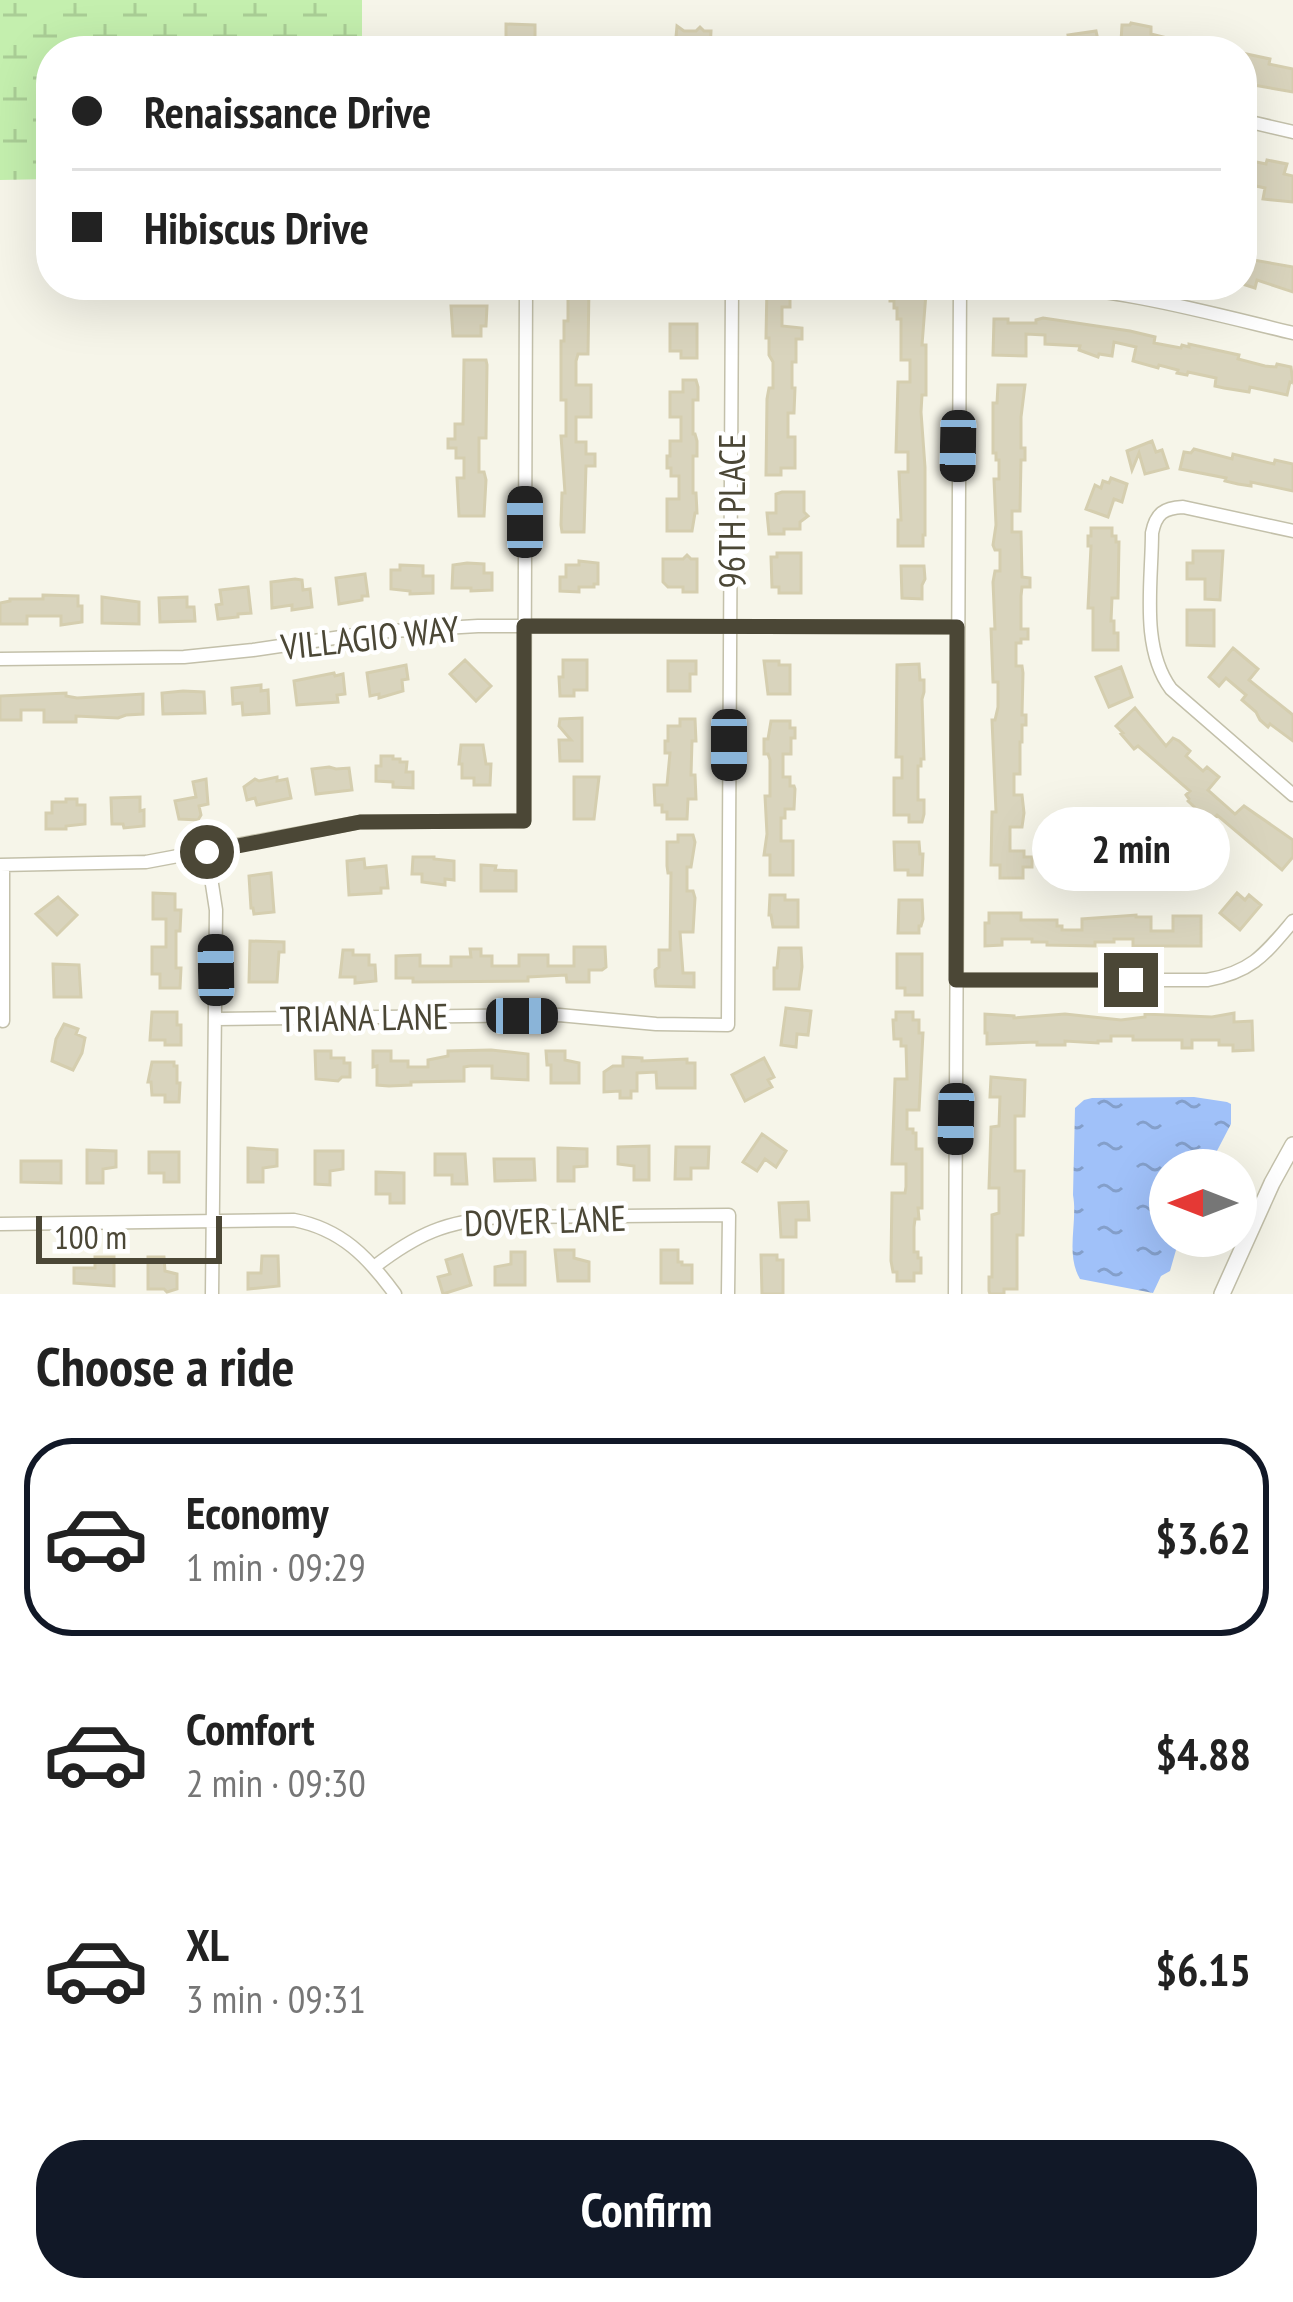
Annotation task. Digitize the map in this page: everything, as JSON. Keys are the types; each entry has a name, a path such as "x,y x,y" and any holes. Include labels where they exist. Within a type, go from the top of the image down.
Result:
{"street":[{"path":"1257,124 1293,132"},
{"path":"3,1021 1,865 132,863 360,822 524,821 526,300"},
{"name":"96TH PLACE","path":"728,1025 732,300"},
{"path":"955,1294 960,300"},
{"path":"1149,300 1293,333"},
{"path":"1293,531 1183,507 1161,512 1152,532 1151,649 1170,688 1293,795"},
{"name":"VILLAGIO WAY","path":"0,659 184,657 442,627 957,627"},
{"path":"207,852 216,910 212,1294"},
{"path":"956,980 1207,980 1251,967 1293,921"},
{"name":"TRIANA LANE","path":"216,1018 559,1016 728,1025"},
{"path":"1222,1294 1293,1144"},
{"name":"DOVER LANE","path":"374,1267 425,1232 466,1220 729,1215 728,1294"},
{"path":"0,1224 306,1222 344,1238 395,1294"}],"green space":[{"path":"0,0 362,0 362,36 36,36 36,179 0,180"}],"water":[{"path":"1194,1097 1231,1104 1231,1124 1218,1149 1149,1149 1149,1257 1174,1257 1153,1293 1080,1279 1076,1269 1075,1108 1092,1098"}],"building":[{"path":"506,24 535,25 535,36 506,36"},
{"path":"1122,25 1151,27 1151,34 1159,36 1121,36"},
{"path":"677,26 684,31 700,27 711,31 711,36 676,36"},
{"path":"1257,56 1293,69 1293,92 1257,86"},
{"path":"1257,162 1287,164 1284,174 1293,176 1293,202 1263,199 1265,188 1257,186"},
{"path":"1257,261 1293,267 1293,292 1257,280"},
{"path":"568,300 589,300 588,354 578,354 576,361 576,385 591,385 591,417 576,417 576,442 586,442 586,454 595,454 595,466 586,466 584,532 562,532 561,525 566,400 561,400 561,341 564,321 568,321"},
{"path":"767,300 790,300 790,307 782,307 782,326 802,328 802,339 796,339 796,362 792,362 794,413 788,413 788,437 795,437 795,468 781,468 781,475 766,475 767,399 773,388 773,362 766,338"},
{"path":"925,300 923,546 898,546 899,472 908,472 908,452 896,452 898,382 910,382 910,360 901,360 901,319 890,301"},
{"path":"451,306 487,306 481,336 453,336"},
{"path":"1043,318 1130,331 1155,337 1154,343 1181,348 1189,344 1265,366 1291,367 1293,383 1287,395 1250,387 1249,392 1224,388 1215,386 1216,378 1133,361 1136,347 1114,342 1112,356 1098,357 1079,350 1080,346 1045,344 1045,335 1026,334 1026,356 993,355 994,319 1036,323"},
{"path":"670,324 697,324 697,358 681,358 681,351 670,351"},
{"path":"464,360 486,360 487,365 486,438 479,438 479,472 484,472 486,480 484,516 459,516 457,478 464,478 464,458 456,458 456,448 448,448 448,439 455,439 455,424 463,424"},
{"path":"683,380 696,380 698,387 698,400 693,400 697,513 692,531 667,531 667,499 679,499 679,476 671,476 667,456 670,441 681,441 681,417 670,417 670,392 683,392"},
{"path":"998,385 1025,385 1020,511 1012,511 1012,532 1021,532 1022,577 1030,578 1030,587 1022,587 1021,596 1021,629 1028,629 1028,639 1016,643 1026,725 1022,725 1014,795 1022,795 1024,813 1022,827 1010,827 1010,851 1024,851 1024,857 1032,857 1032,867 1023,867 1023,878 1000,878 1000,865 991,865 992,812 996,812 992,720 998,707 998,682 993,682 991,629 995,629 993,582 995,571 1000,571 1000,550 993,545 994,479 999,479 999,460 993,453 993,403 997,403"},
{"path":"1152,441 1156,452 1162,450 1168,468 1145,474 1139,453 1132,470 1127,451"},
{"path":"1194,449 1232,459 1233,454 1293,464 1293,491 1251,482 1251,486 1238,484 1180,469 1184,452"},
{"path":"1111,478 1127,484 1122,502 1114,499 1108,517 1086,509 1095,485 1101,488"},
{"path":"804,492 808,516 800,522 800,529 769,534 767,513 776,513 776,494"},
{"path":"1091,528 1112,528 1119,542 1118,598 1112,598 1111,621 1118,633 1118,650 1093,650 1093,608 1088,608"},
{"path":"1193,551 1223,551 1220,600 1205,599 1205,579 1187,579"},
{"path":"801,553 801,593 779,593 779,587 772,587 771,557"},
{"path":"687,555 697,559 697,592 683,592 683,587 668,587 663,582 663,559"},
{"path":"579,561 598,563 598,584 579,587 579,592 560,591 566,565 579,565"},
{"path":"484,564 484,573 492,573 492,590 452,588 453,565"},
{"path":"400,565 423,566 423,576 433,576 433,593 391,589 391,570 400,570"},
{"path":"901,566 924,566 922,599 902,598"},
{"path":"365,574 368,596 339,604 336,578"},
{"path":"302,580 303,590 310,589 312,607 272,608 271,582"},
{"path":"248,587 251,613 218,619 220,590"},
{"path":"43,595 78,596 82,622 61,625 61,616 27,616 27,624 0,624 0,603 43,599"},
{"path":"102,597 139,602 139,624 102,623"},
{"path":"187,597 195,621 160,622 159,598"},
{"path":"1187,610 1214,610 1214,646 1187,645"},
{"path":"1233,648 1258,669 1249,680 1293,715 1293,741 1260,720 1242,700 1246,695 1226,678 1219,686 1209,677"},
{"path":"465,660 491,686 476,701 450,674"},
{"path":"563,660 587,660 587,690 560,696"},
{"path":"668,661 696,661 690,691 668,691"},
{"path":"764,661 790,665 790,694 768,694"},
{"path":"919,664 920,680 924,680 924,759 918,766 918,800 924,800 924,814 922,822 909,822 909,815 894,815 894,778 902,778 902,757 896,757 897,665"},
{"path":"406,665 403,691 370,696 367,673"},
{"path":"1121,667 1132,697 1109,707 1096,677"},
{"path":"343,674 345,694 337,695 338,702 297,705 294,681"},
{"path":"261,685 261,691 268,690 269,713 243,715 242,703 233,704 232,688"},
{"path":"204,692 205,713 163,714 162,693"},
{"path":"66,693 77,698 143,694 143,714 44,722 44,710 21,710 21,720 0,720 0,696"},
{"path":"1135,708 1166,746 1173,738 1179,741 1190,751 1186,756 1219,777 1208,790 1235,814 1244,806 1293,840 1293,857 1282,870 1217,815 1210,822 1188,801 1190,791 1138,746 1134,749 1116,726"},
{"path":"582,718 582,761 560,761 559,740 571,740 559,726 560,719"},
{"path":"680,719 695,719 691,775 695,775 696,799 688,799 687,819 667,819 662,805 655,805 654,785 667,785 670,753 665,753 665,741 668,726 680,726"},
{"path":"771,721 790,721 790,728 795,728 791,754 783,754 783,777 790,777 795,789 794,809 785,809 785,818 781,818 781,841 793,841 793,875 770,875 770,855 764,855 770,760 764,754 764,739 768,739"},
{"path":"461,745 483,745 486,764 491,764 490,785 474,785 474,778 462,778"},
{"path":"381,756 407,762 413,788 376,781"},
{"path":"349,768 352,790 316,794 312,769"},
{"path":"277,777 277,781 287,779 291,798 257,805 255,798 247,800 244,787 255,779"},
{"path":"574,777 599,777 594,819 574,819"},
{"path":"206,779 208,804 199,806 198,820 179,819 175,801 196,797 193,782"},
{"path":"140,797 144,826 112,824 111,798"},
{"path":"66,799 85,805 85,824 46,829 52,802"},
{"path":"678,835 693,835 695,842 691,867 687,867 687,891 693,891 695,898 693,932 680,932 683,973 694,973 694,987 656,986 655,977 659,950 670,950 667,842 678,842"},
{"path":"894,842 919,842 922,875 895,870"},
{"path":"413,857 454,861 454,880 445,879 445,885 422,882 422,874 412,874"},
{"path":"364,859 365,868 386,866 388,888 381,888 381,893 349,895 347,861"},
{"path":"481,865 516,871 516,891 481,891"},
{"path":"271,873 274,912 254,914 249,876"},
{"path":"153,893 175,894 175,910 181,910 180,931 176,931 180,988 160,988 160,974 152,974 152,947 166,947 166,919 153,919"},
{"path":"1237,893 1261,905 1240,930 1220,913"},
{"path":"770,895 798,900 798,927 773,927"},
{"path":"58,897 77,915 57,935 36,914"},
{"path":"899,900 922,900 919,933 898,933"},
{"path":"989,913 1021,913 1021,920 1057,920 1062,930 1082,930 1082,919 1136,915 1151,917 1151,931 1173,931 1173,916 1201,916 1201,946 1133,946 1133,939 1095,942 1095,946 1002,939 1002,945 985,946"},
{"path":"250,941 284,942 277,982 249,982"},
{"path":"574,947 605,947 606,967 589,970 589,982 567,982 566,975 528,977 528,981 413,982 413,978 396,978 396,956 420,955 420,966 451,966 451,957 471,957 470,949 481,949 481,956 492,956 492,966 519,966 519,955 548,955 548,966 574,966"},
{"path":"779,948 801,948 799,989 774,989"},
{"path":"343,950 369,955 376,981 355,983 355,977 340,977"},
{"path":"897,954 922,954 922,995 905,995 905,988 897,988"},
{"path":"53,964 79,965 81,997 54,997"},
{"path":"786,1008 811,1011 808,1035 797,1034 796,1047 781,1045"},
{"path":"152,1012 177,1012 181,1045 150,1040"},
{"path":"896,1012 913,1012 919,1033 923,1033 919,1110 907,1110 907,1129 916,1133 916,1149 922,1149 922,1208 918,1208 914,1227 914,1252 921,1258 921,1273 914,1273 914,1281 897,1281 891,1261 892,1193 905,1193 906,1187 906,1164 892,1164 895,1079 907,1079 906,1046 894,1039"},
{"path":"1234,1013 1234,1022 1252,1021 1253,1050 1233,1051 1233,1045 1219,1045 1219,1040 1192,1040 1192,1048 1182,1048 1182,1040 1133,1040 1133,1036 1111,1036 1111,1041 1098,1043 1065,1041 1065,1045 987,1044 985,1033 985,1014 1121,1020 1145,1014 1212,1017"},
{"path":"64,1024 78,1029 76,1034 85,1038 73,1070 52,1061"},
{"path":"315,1051 331,1051 331,1058 344,1058 344,1063 350,1063 350,1077 316,1079"},
{"path":"373,1051 391,1051 391,1061 408,1061 408,1067 428,1067 428,1060 448,1056 448,1051 528,1054 528,1080 492,1078 492,1066 470,1066 464,1067 464,1081 377,1085"},
{"path":"546,1051 565,1051 565,1060 579,1063 579,1083 551,1083"},
{"path":"623,1057 687,1059 695,1063 695,1088 657,1088 656,1072 637,1073 637,1091 631,1091 631,1098 620,1098 620,1091 604,1092 604,1072 623,1066"},
{"path":"764,1058 774,1077 768,1080 772,1087 745,1101 732,1075"},
{"path":"152,1062 177,1066 179,1102 152,1095 148,1082"},
{"path":"991,1077 1025,1080 1024,1116 1015,1116 1015,1171 1024,1171 1023,1235 1017,1235 1017,1289 1004,1289 1004,1294 989,1291 992,1215 999,1213 999,1188 989,1188 991,1127 999,1126 1000,1097 990,1097"},
{"path":"762,1134 786,1151 776,1167 765,1159 757,1171 743,1162"},
{"path":"649,1146 649,1180 634,1180 634,1166 618,1164 618,1147"},
{"path":"676,1147 709,1147 708,1168 691,1168 691,1179 675,1179"},
{"path":"248,1148 277,1150 277,1166 263,1168 263,1182 248,1182"},
{"path":"558,1148 587,1149 587,1166 574,1167 574,1181 558,1181"},
{"path":"87,1150 116,1151 116,1167 103,1169 103,1183 87,1183"},
{"path":"315,1151 343,1151 343,1169 330,1171 330,1185 315,1184"},
{"path":"149,1152 179,1152 179,1182 164,1182 164,1173 149,1173"},
{"path":"435,1154 465,1154 467,1184 452,1184 452,1175 435,1175"},
{"path":"494,1159 534,1159 535,1180 495,1181"},
{"path":"21,1161 61,1161 61,1183 21,1182"},
{"path":"376,1172 404,1173 404,1203 390,1203 390,1194 376,1194"},
{"path":"808,1202 809,1220 796,1220 796,1237 781,1237 779,1203"},
{"path":"555,1250 574,1250 574,1258 589,1262 589,1281 558,1281"},
{"path":"661,1250 678,1250 678,1262 692,1265 692,1283 661,1283"},
{"path":"511,1252 525,1252 525,1285 495,1285 495,1267 511,1264"},
{"path":"462,1255 471,1285 443,1294 438,1277 450,1274 446,1260"},
{"path":"761,1255 783,1260 783,1294 762,1294"},
{"path":"262,1256 278,1256 279,1286 248,1289 248,1273 261,1273"},
{"path":"95,1257 114,1257 114,1286 74,1283 74,1268 95,1268"},
{"path":"148,1257 164,1257 165,1271 177,1274 177,1289 148,1289"}],"route":[{"path":"207,852 360,822 524,821 524,626 957,627 956,980 1131,980"}]}
